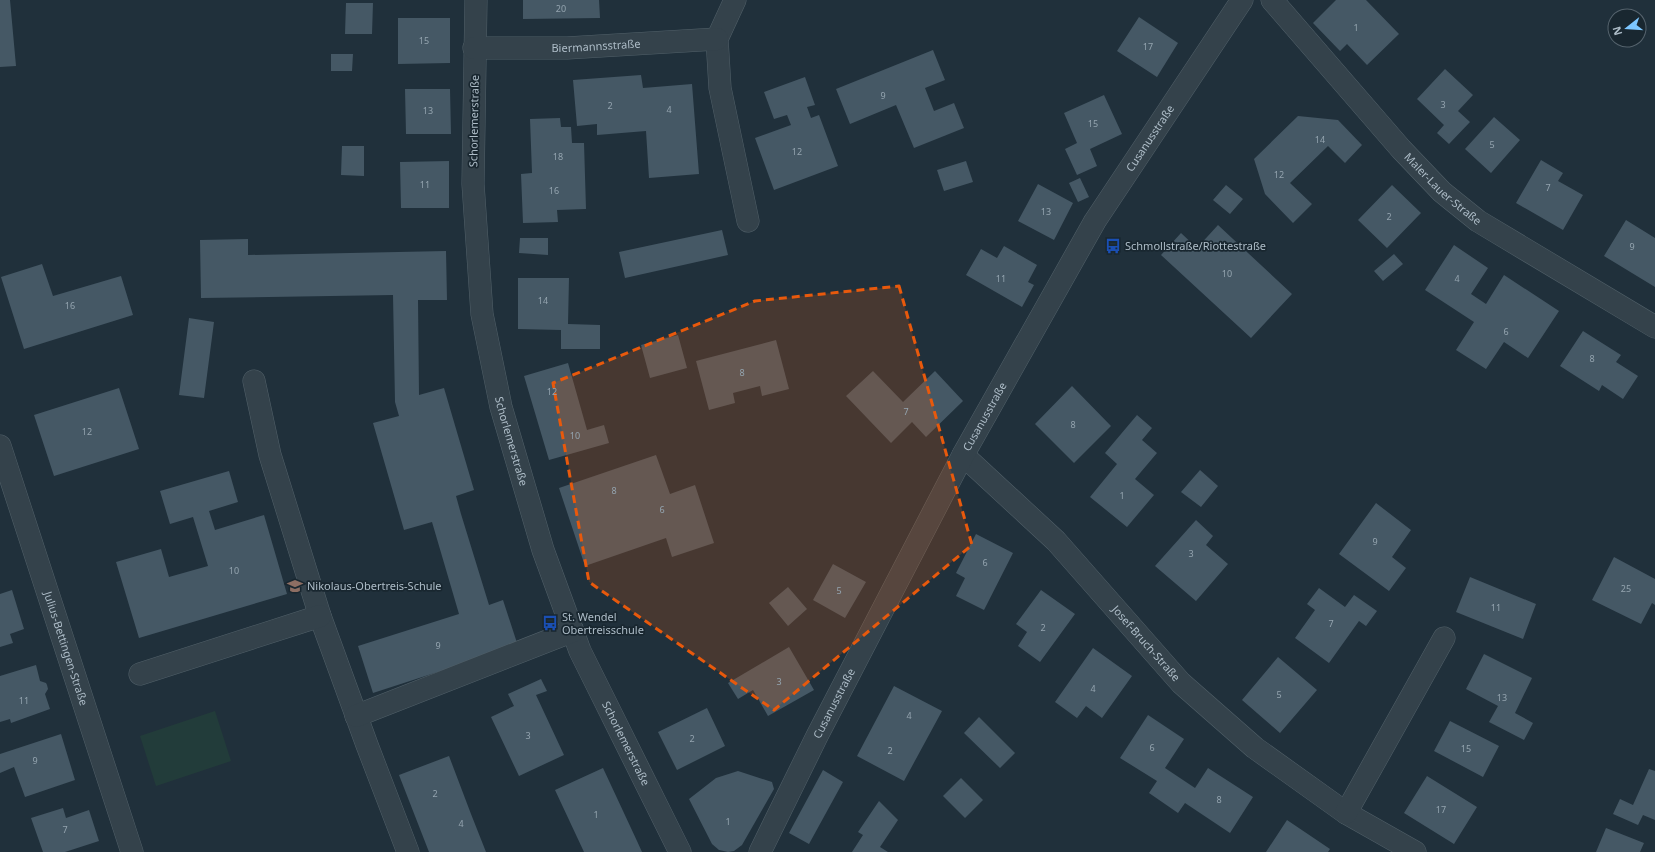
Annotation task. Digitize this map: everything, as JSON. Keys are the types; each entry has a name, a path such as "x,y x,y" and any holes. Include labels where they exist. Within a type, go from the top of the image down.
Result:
{"street":[{"name":"Schorlemerstraße","path":"476,0 474,48 473,184 482,314 501,407 543,550 580,651 680,852"},
{"path":"735,0 717,39 720,88 748,221"},
{"name":"Cusanusstraße","path":"760,852 817,736 963,455 1095,221 1242,0"},
{"name":"Maler-Lauer-Straße","path":"1272,0 1401,148 1442,192 1478,221 1655,327"},
{"name":"Biermannsstraße","path":"474,48 567,48 717,39"},
{"path":"254,381 270,455 320,616 356,716 408,852"},
{"name":"Julius-Bettingen-Straße","path":"0,446 132,852"},
{"name":"Josef-Bruch-Straße","path":"963,455 1056,541 1180,683 1255,748 1346,813 1415,852"},
{"path":"140,674 320,616"},
{"path":"356,716 573,631"},
{"path":"1346,813 1444,638"}],"highlighted area":[{"path":"899,286 972,545 774,710 589,582 553,383 755,301"}],"green space":[{"path":"215,711 231,761 156,786 140,736"}],"building":[{"path":"0,0 10,0 16,66 0,67"},
{"path":"523,0 599,0 600,18 523,19"},
{"path":"1336,0 1366,0 1399,34 1367,65 1347,44 1340,51 1313,23"},
{"path":"346,3 373,3 372,34 345,34"},
{"path":"1139,17 1178,43 1157,77 1117,51"},
{"path":"398,18 450,18 450,63 398,64"},
{"path":"933,50 945,80 925,88 934,111 954,103 964,128 914,148 896,105 850,124 836,89"},
{"path":"331,54 353,54 352,71 331,71"},
{"path":"1445,69 1473,95 1458,111 1470,122 1449,144 1437,133 1444,125 1417,99"},
{"path":"641,75 643,88 692,84 699,174 649,178 646,131 597,135 597,124 577,126 573,80"},
{"path":"805,77 815,105 807,107 811,118 819,115 838,166 774,190 755,138 791,125 787,115 774,119 764,92"},
{"path":"405,89 450,89 451,134 406,134"},
{"path":"1104,95 1122,134 1090,149 1097,166 1077,175 1065,149 1077,143 1064,113"},
{"path":"1298,116 1338,120 1362,145 1345,163 1328,146 1290,183 1312,204 1293,223 1265,194 1254,159"},
{"path":"1494,117 1520,140 1491,173 1465,149"},
{"path":"560,118 561,127 571,127 572,143 584,143 586,209 557,210 558,222 523,223 521,174 532,173 530,119"},
{"path":"342,146 364,146 364,176 341,175"},
{"path":"1541,160 1563,173 1558,181 1583,195 1563,230 1516,203"},
{"path":"449,161 449,208 401,208 400,162"},
{"path":"966,161 973,182 944,191 937,170"},
{"path":"1080,178 1089,197 1078,202 1069,183"},
{"path":"1038,184 1073,203 1054,240 1018,221"},
{"path":"1226,185 1243,199 1230,214 1213,200"},
{"path":"1392,185 1421,213 1387,248 1358,220"},
{"path":"1626,220 1655,238 1655,287 1604,256"},
{"path":"1218,225 1292,294 1251,338 1161,255 1181,233 1197,248"},
{"path":"722,230 728,255 625,278 619,252"},
{"path":"520,238 548,238 548,255 519,253"},
{"path":"248,239 248,255 446,251 447,300 418,300 419,395 444,388 474,490 456,496 461,514 489,605 503,600 518,646 373,693 358,646 459,614 432,522 404,530 373,423 399,416 395,402 393,295 201,298 200,240"},
{"path":"1454,245 1488,268 1471,294 1486,304 1504,275 1559,311 1528,358 1504,342 1486,369 1456,350 1474,322 1425,290"},
{"path":"1004,246 1037,265 1028,282 1034,285 1022,307 966,275 981,249 997,258"},
{"path":"1394,254 1403,264 1383,281 1374,271"},
{"path":"42,264 53,296 121,276 133,315 24,349 1,277"},
{"path":"518,278 569,278 568,324 600,325 600,349 561,349 561,330 518,329"},
{"path":"189,318 214,322 204,398 179,395"},
{"path":"1583,331 1621,355 1616,362 1638,376 1623,399 1602,385 1599,391 1560,366"},
{"path":"678,335 687,368 650,378 641,345"},
{"path":"776,340 789,389 762,396 760,386 733,393 735,403 709,410 696,361"},
{"path":"568,363 587,430 604,425 609,443 549,460 524,376"},
{"path":"873,371 903,402 935,371 963,401 926,437 912,422 891,443 846,396"},
{"path":"1072,386 1111,426 1074,463 1035,424"},
{"path":"119,388 139,449 54,476 34,415"},
{"path":"1137,415 1152,428 1142,440 1157,453 1135,479 1154,495 1127,527 1090,497 1117,464 1105,453"},
{"path":"656,455 670,494 695,485 714,543 672,557 666,538 585,566 559,488"},
{"path":"1200,470 1218,486 1201,507 1181,492"},
{"path":"229,471 238,502 209,511 215,530 264,515 287,594 139,638 116,562 161,549 169,577 208,566 193,517 170,524 160,491"},
{"path":"1376,503 1411,530 1392,557 1406,568 1389,591 1339,554"},
{"path":"1196,520 1213,536 1206,545 1228,564 1196,601 1155,566"},
{"path":"976,534 1013,553 984,610 956,596 965,578 956,573"},
{"path":"1614,557 1655,579 1655,605 1652,603 1641,624 1592,600"},
{"path":"833,564 866,582 845,618 813,600"},
{"path":"1470,577 1536,604 1523,639 1456,612"},
{"path":"788,587 807,609 788,626 769,603"},
{"path":"1319,588 1345,607 1354,595 1377,611 1366,626 1359,621 1329,663 1295,638 1315,610 1307,604"},
{"path":"12,590 24,629 10,634 13,643 0,647 0,594"},
{"path":"1041,590 1075,614 1040,662 1018,646 1027,632 1016,624"},
{"path":"789,647 814,690 768,716 753,690 738,699 728,683"},
{"path":"1093,648 1132,676 1102,718 1086,706 1077,718 1055,702"},
{"path":"1484,654 1532,678 1515,713 1533,723 1524,740 1489,722 1498,706 1466,689"},
{"path":"1278,657 1317,690 1280,733 1242,700"},
{"path":"36,665 40,681 46,683 47,685 48,689 45,694 50,709 11,723 10,719 0,722 0,676"},
{"path":"541,679 547,691 536,695 564,755 519,776 491,717 514,706 508,694"},
{"path":"894,686 942,711 904,781 857,756"},
{"path":"707,708 725,746 677,770 658,732"},
{"path":"1148,715 1184,739 1165,768 1195,788 1208,768 1253,797 1230,833 1185,803 1178,813 1149,793 1157,781 1120,758"},
{"path":"979,717 1015,753 1000,768 964,733"},
{"path":"1450,721 1499,746 1483,777 1434,751"},
{"path":"61,734 75,780 25,797 14,767 0,773 0,754"},
{"path":"449,756 486,852 429,852 399,775"},
{"path":"603,768 642,852 584,852 555,790"},
{"path":"1649,769 1655,771 1655,820 1643,815 1638,825 1613,814 1620,799 1633,805"},
{"path":"823,770 843,782 809,844 789,833"},
{"path":"738,771 772,782 774,789 742,845 734,851 728,852 719,850 712,844 689,799 716,778"},
{"path":"1427,776 1477,807 1454,844 1404,813"},
{"path":"961,778 983,800 965,818 943,796"},
{"path":"879,801 898,820 880,847 888,852 852,852 863,835 858,832"},
{"path":"63,808 66,818 89,810 99,841 65,852 43,852 31,818"},
{"path":"1287,820 1330,849 1328,852 1266,852"},
{"path":"1606,828 1644,843 1640,852 1596,852"}],"place":[{"name":"Schmollstraße/Riottestraße","path":"1113,246"},
{"name":"Nikolaus-Obertreis-Schule","path":"295,586"},
{"name":"St. Wendel Obertreisschule","path":"550,623"}]}
